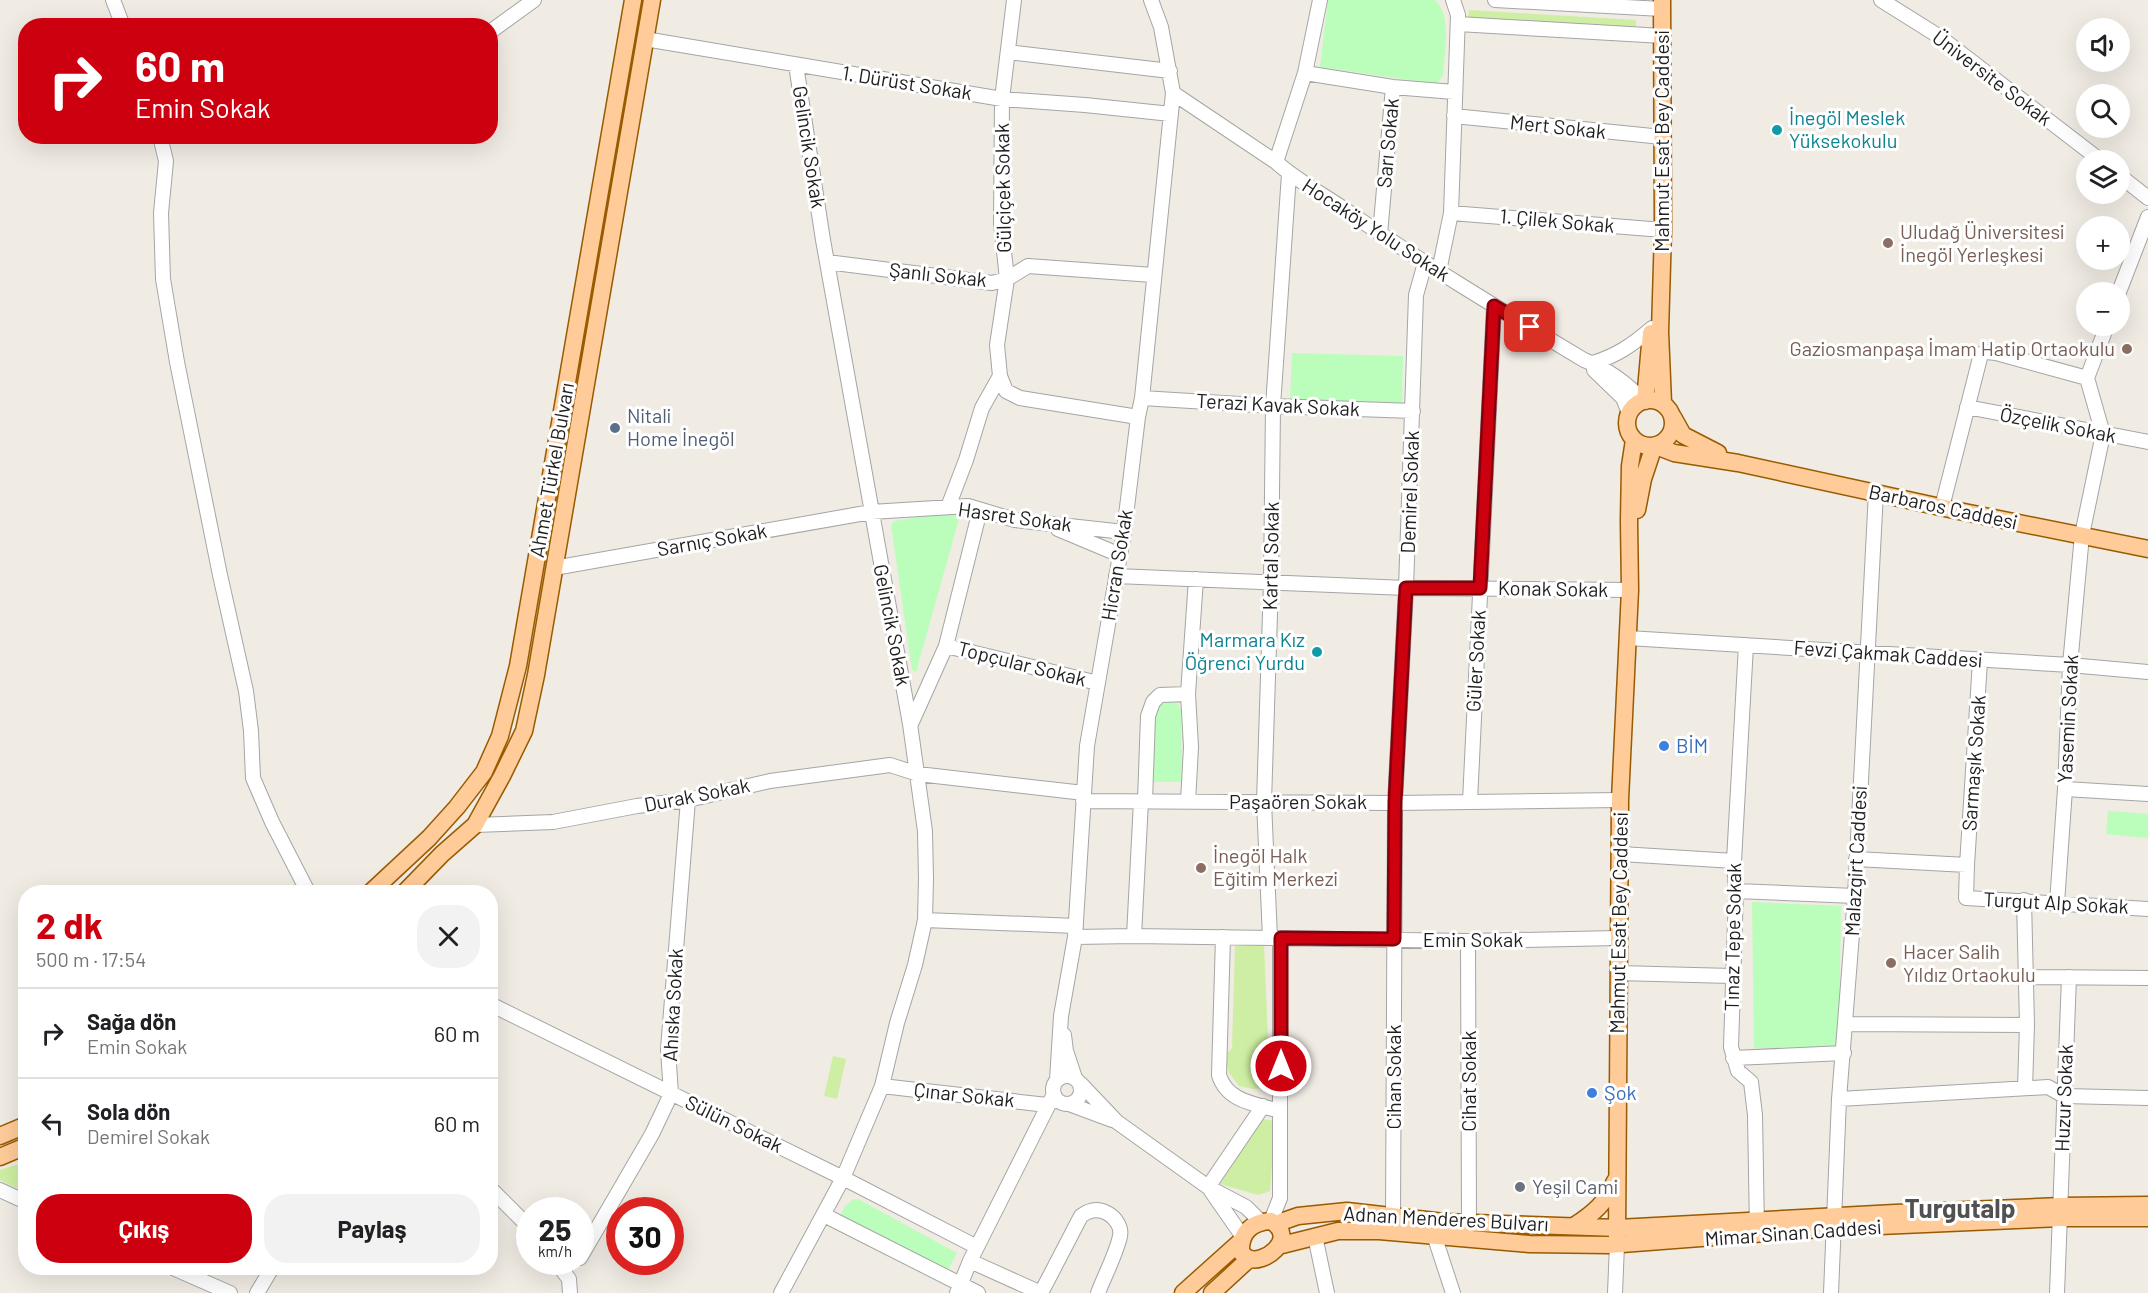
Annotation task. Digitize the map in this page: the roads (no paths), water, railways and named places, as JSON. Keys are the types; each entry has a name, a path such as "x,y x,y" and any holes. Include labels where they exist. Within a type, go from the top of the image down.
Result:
{"main road":[{"name":"Ahmet Türkel Bulvarı","path":"379,885 429,838 457,807 484,772 500,736 518,666 633,0"},
{"name":"Ahmet Türkel Bulvarı","path":"412,885 475,825 524,731 536,675 652,0"},
{"name":"Mahmut Esat Bey Caddesi","path":"1662,4 1662,282"},
{"path":"1644,401 1652,327 1662,282"},
{"path":"1631,552 1643,479 1655,446 1663,443 1672,431 1661,373 1662,282"},
{"path":"1644,401 1657,401 1668,410 1683,435 1738,463 1674,453 1655,446 1641,445 1634,440 1627,427 1629,413 1644,401"},
{"path":"1631,552 1630,466 1634,440"},
{"name":"Barbaros Caddesi","path":"1738,463 2148,549"},
{"name":"Mahmut Esat Bey Caddesi","path":"1617,1245 1620,800 1631,552"},
{"path":"0,1136 18,1128"},
{"path":"0,1157 18,1149"},
{"path":"1574,1226 1593,1214 1609,1196 1617,1175"},
{"name":"Mimar Sinan Caddesi","path":"1617,1245 1756,1228 1834,1222 2061,1212 2148,1205"},
{"name":"Adnan Menderes Bulvarı","path":"1269,1222 1298,1216 1347,1211 1444,1222 1469,1221 1618,1228"},
{"name":"Mimar Sinan Caddesi","path":"2061,1212 2148,1218"},
{"path":"1183,1293 1242,1239 1248,1229 1269,1222 1279,1226 1282,1239 1268,1256 1257,1260 1249,1259 1240,1252 1242,1239"},
{"name":"Mimar Sinan Caddesi","path":"1618,1228 1756,1228"},
{"name":"Adnan Menderes Bulvarı","path":"1278,1246 1338,1230 1434,1235 1529,1244 1617,1245"},
{"path":"1212,1293 1249,1259"}],"street":[{"path":"113,0 120,18"},
{"path":"498,26 534,0"},
{"name":"Gülçiçek Sokak","path":"1000,376 997,345 1007,279 1001,224 1002,99 1014,0"},
{"path":"1151,0 1161,27 1170,71 1173,93 1171,114"},
{"path":"1276,162 1305,73 1320,0"},
{"path":"1439,271 1451,213 1458,24 1458,15 1453,0"},
{"path":"1495,0 1662,4"},
{"name":"Üniversite Sokak","path":"1881,0 1940,37 2087,150"},
{"path":"1458,24 1663,36"},
{"name":"1. Dürüst Sokak","path":"645,39 1002,99 1171,114"},
{"path":"1008,52 1170,71"},
{"name":"Gelincik Sokak","path":"781,1293 843,1178 882,1086 925,920 925,831 918,774 827,262 796,65"},
{"path":"1305,73 1393,87 1454,92"},
{"name":"Sarı Sokak","path":"1380,234 1393,87"},
{"name":"Hocaköy Yolu Sokak","path":"1173,93 1276,162 1289,174 1425,263 1589,361"},
{"name":"Hicran Sokak","path":"1061,1016 1076,931 1086,746 1124,532 1142,399 1171,114"},
{"name":"Mert Sokak","path":"1454,116 1662,137"},
{"path":"162,144 166,161 161,213 163,279 177,362 246,691 253,778 272,822 304,885"},
{"name":"Kartal Sokak","path":"1269,1222 1280,1198 1280,1111 1275,938 1264,802 1271,582 1273,406 1289,174"},
{"path":"2130,184 2148,198"},
{"name":"1. Çilek Sokak","path":"1451,213 1663,230"},
{"path":"2123,282 2148,217"},
{"name":"Şanlı Sokak","path":"827,262 992,283 1007,279 1028,266 1153,276"},
{"name":"Demirel Sokak","path":"1394,939 1395,802 1406,588 1416,295 1425,263"},
{"name":"Güler Sokak","path":"1470,801 1494,306"},
{"path":"1589,361 1616,356 1652,327"},
{"path":"2103,336 2087,378 2103,434"},
{"path":"1942,507 1981,354 1996,352 2087,378"},
{"path":"1589,361 1630,386 1644,401"},
{"path":"1589,361 1623,398 1629,413"},
{"path":"1000,376 1006,391 1020,398 1138,417"},
{"path":"948,507 982,408 1000,376"},
{"name":"Terazi Kavak Sokak","path":"1142,399 1413,411"},
{"name":"Özçelik Sokak","path":"1967,408 2148,442"},
{"name":"Yasemin Sokak","path":"2057,903 2070,665 2082,536 2103,434"},
{"name":"Malazgirt Caddesi","path":"1831,1293 1839,1099 1855,896 1876,492"},
{"name":"Hasret Sokak","path":"871,512 968,506 1015,520 1124,532"},
{"path":"910,724 946,646 980,510"},
{"name":"Sarnıç Sokak","path":"554,568 871,512"},
{"path":"1042,523 1120,555"},
{"name":"Konak Sokak","path":"1116,576 1406,588 1630,590"},
{"path":"1188,801 1191,747 1188,694 1196,579"},
{"name":"Fevzi Çakmak Caddesi","path":"1628,638 2070,665 2148,672"},
{"name":"Tınaz Tepe Sokak","path":"1733,1058 1731,1047 1732,976 1736,891 1734,861 1746,645"},
{"name":"Topçular Sokak","path":"946,646 1098,683"},
{"name":"Sarmaşık Sokak","path":"1968,865 1980,661"},
{"path":"1134,936 1148,716 1160,695 1188,694"},
{"name":"Durak Sokak","path":"475,825 553,822 638,806 688,800 770,781 890,765 918,774"},
{"name":"Paşaören Sokak","path":"918,774 1083,797 1143,801 1620,800"},
{"path":"2065,789 2148,794"},
{"name":"Ahıska Sokak","path":"594,1236 652,1134 671,1094 668,1049 688,800"},
{"path":"1621,854 1734,861"},
{"name":"Turgut Alp Sokak","path":"1856,859 1968,865 1966,898 2148,909"},
{"path":"1736,891 1855,896"},
{"path":"2024,900 2027,1024 2025,1088"},
{"name":"Emin Sokak","path":"925,920 1134,936 1468,941 1618,938"},
{"path":"1223,937 1219,1075 1223,1087 1235,1097 1280,1111"},
{"name":"Cihan Sokak","path":"1393,1216 1394,939"},
{"name":"Cihat Sokak","path":"1468,941 1469,1221"},
{"path":"1618,973 1732,976"},
{"path":"2026,977 2148,978"},
{"name":"Huzur Sokak","path":"2057,1293 2069,977"},
{"name":"Sülün Sokak","path":"498,1008 843,1178 977,1247"},
{"path":"1061,1016 1066,1051 1078,1081 1080,1097 1069,1104"},
{"path":"1061,1016 1053,1093 1060,1102 1117,1122"},
{"path":"1846,1024 2027,1024"},
{"path":"1756,1228 1755,1115 1751,1082 1738,1071 1733,1058 1844,1053"},
{"path":"959,1289 970,1261 1053,1093 1065,1076 1078,1081 1117,1122 1208,1187 1269,1222"},
{"name":"Çınar Sokak","path":"882,1086 1053,1093"},
{"path":"1839,1099 2048,1087 2064,1096 2148,1098"},
{"path":"1208,1187 1263,1106"},
{"path":"1208,1187 1242,1239"},
{"path":"0,1190 18,1198"},
{"path":"498,1196 516,1214"},
{"path":"970,1261 1041,1293 1081,1216 1093,1210 1100,1210 1115,1219 1120,1236 1098,1293"},
{"path":"824,1215 959,1289 978,1293"},
{"path":"1434,1235 1453,1293"},
{"path":"1315,1236 1327,1293"},
{"name":"Mahmut Esat Bey Caddesi","path":"1615,1293 1617,1245"},
{"path":"189,1275 230,1293"},
{"path":"257,1293 268,1275"}],"place":[{"name":"İnegöl Meslek Yüksekokulu","path":"1777,130"},
{"name":"Uludağ Üniversitesi İnegöl Yerleşkesi","path":"1888,243"},
{"name":"Gaziosmanpaşa İmam Hatip Ortaokulu","path":"2127,349"},
{"name":"Nitali Home İnegöl","path":"615,428"},
{"name":"Marmara Kız Öğrenci Yurdu","path":"1317,652"},
{"name":"BİM","path":"1664,746"},
{"name":"İnegöl Halk Eğitim Merkezi","path":"1201,868"},
{"name":"Hacer Salih Yıldız Ortaokulu","path":"1891,963"},
{"name":"Şok","path":"1592,1093"},
{"name":"Yeşil Cami","path":"1520,1187"}],"district":[{"name":"Turgutalp","path":"1960,1209"}]}
